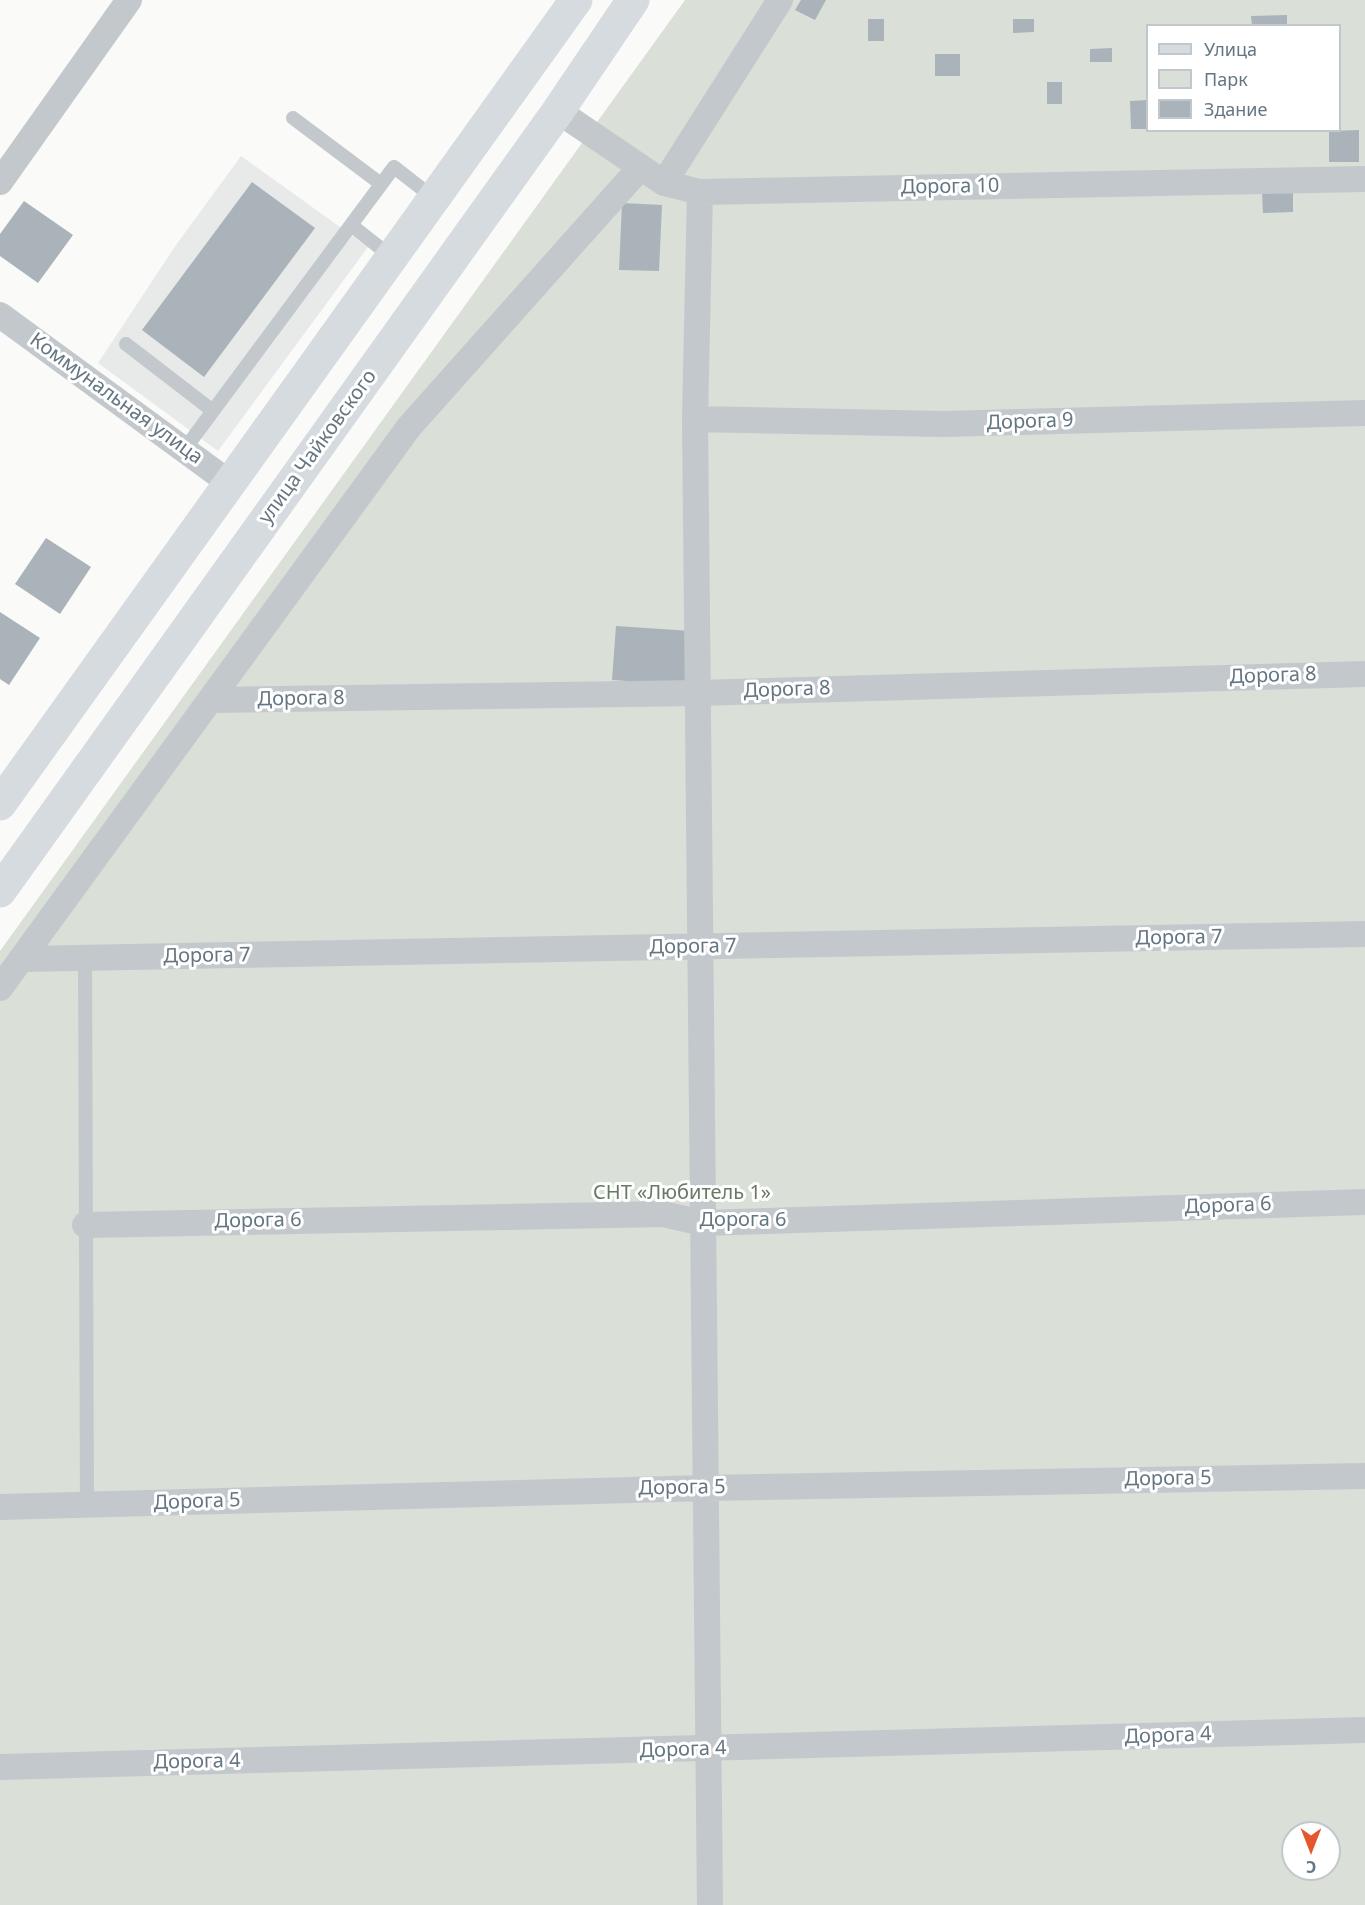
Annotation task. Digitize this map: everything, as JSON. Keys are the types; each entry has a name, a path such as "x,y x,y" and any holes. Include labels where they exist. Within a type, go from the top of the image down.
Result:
{"main road":[{"path":"0,804 576,0"},
{"name":"улица Чайковского","path":"0,891 558,111 633,0"}],"street":[{"path":"0,182 129,0"},
{"path":"664,183 780,0"},
{"name":"Дорога 10","path":"558,111 639,169 664,183 700,192 1365,179"},
{"path":"0,988 409,427 639,169"},
{"path":"700,192 695,419 710,1905"},
{"name":"Коммунальная улица","path":"0,315 231,484"},
{"name":"Дорога 9","path":"695,419 943,424 1365,413"},
{"name":"Дорога 8","path":"210,700 698,693 1365,674"},
{"name":"Дорога 7","path":"21,959 1365,934"},
{"name":"Дорога 6","path":"85,1225 663,1214 703,1224 1365,1202"},
{"name":"Дорога 5","path":"0,1507 706,1488 1365,1476"},
{"name":"Дорога 4","path":"0,1767 1365,1730"}],"lane":[{"path":"293,118 381,184"},
{"path":"184,450 394,167 435,199"},
{"path":"351,225 393,258"},
{"path":"126,344 213,411"},
{"path":"85,958 87,1505"}],"shaded area":[{"path":"241,156 368,247 218,451 98,363 176,245"}],"green space":[{"name":"СНТ «Любитель 1»","path":"685,0 1365,0 1365,1905 0,1905 0,951"}],"building":[{"path":"801,0 826,0 815,20 795,10"},
{"path":"1287,15 1287,24 1252,24 1251,16"},
{"path":"868,19 884,19 884,41 868,41"},
{"path":"1013,19 1034,19 1034,32 1013,33"},
{"path":"1112,48 1112,62 1090,62 1090,49"},
{"path":"935,54 960,54 960,76 935,76"},
{"path":"1047,82 1062,82 1062,104 1047,104"},
{"path":"1146,100 1146,129 1131,129 1130,101"},
{"path":"1359,130 1359,162 1329,162 1329,132"},
{"path":"252,182 315,228 204,377 142,330"},
{"path":"1262,192 1293,192 1293,212 1263,213"},
{"path":"24,201 73,235 38,283 0,256 0,234"},
{"path":"622,203 662,205 659,271 619,270"},
{"path":"46,538 91,567 60,614 15,584"},
{"path":"0,612 40,638 9,685 0,679"},
{"path":"616,626 691,631 687,685 612,680"}]}
